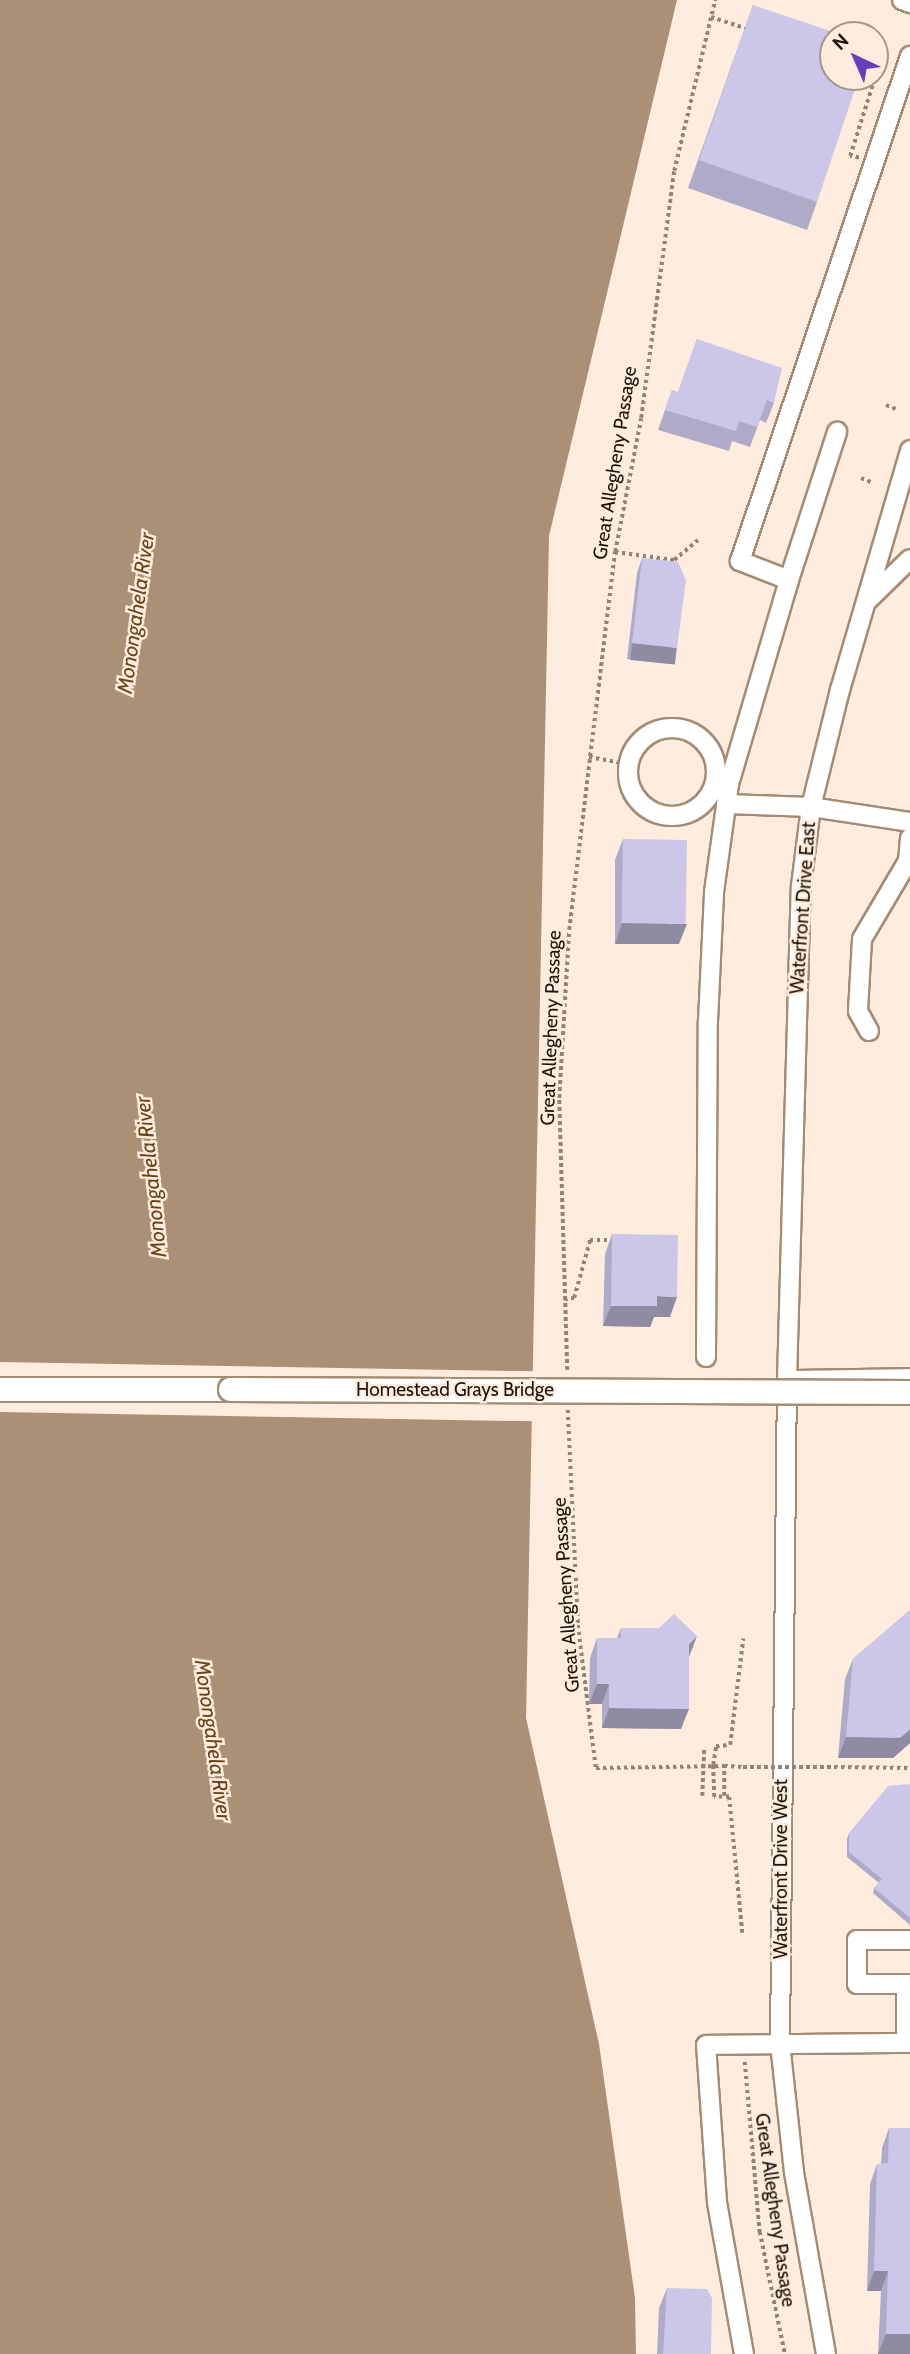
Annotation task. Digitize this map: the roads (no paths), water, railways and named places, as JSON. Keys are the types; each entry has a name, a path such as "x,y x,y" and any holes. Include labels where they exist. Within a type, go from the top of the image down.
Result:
{"main road":[{"name":"Homestead Grays Bridge","path":"0,1389 910,1392"}],"street":[{"path":"902,0 910,3"},
{"path":"789,580 740,561 910,56"},
{"path":"706,1357 708,1021 714,892 726,804 722,783 713,754 694,733 667,727 641,740 628,764 629,787 643,806 663,816 686,815 705,802 722,783 837,432"},
{"name":"Waterfront Drive East","path":"787,1380 795,1019 801,886 811,807 909,455"},
{"path":"866,602 910,559"},
{"path":"726,804 811,807 910,822"},
{"path":"869,1031 858,1011 862,939 908,861 910,838"},
{"path":"787,1380 910,1378"},
{"name":"Waterfront Drive West","path":"787,1380 780,2044 794,2172 826,2354"},
{"path":"744,2354 717,2202 706,2045 908,2043 908,1984 857,1984 856,1940 910,1940"}],"water":[{"name":"Monongahela River","path":"0,0 677,0 549,536 526,1718 599,2044 635,2298 636,2354 0,2354"}]}
